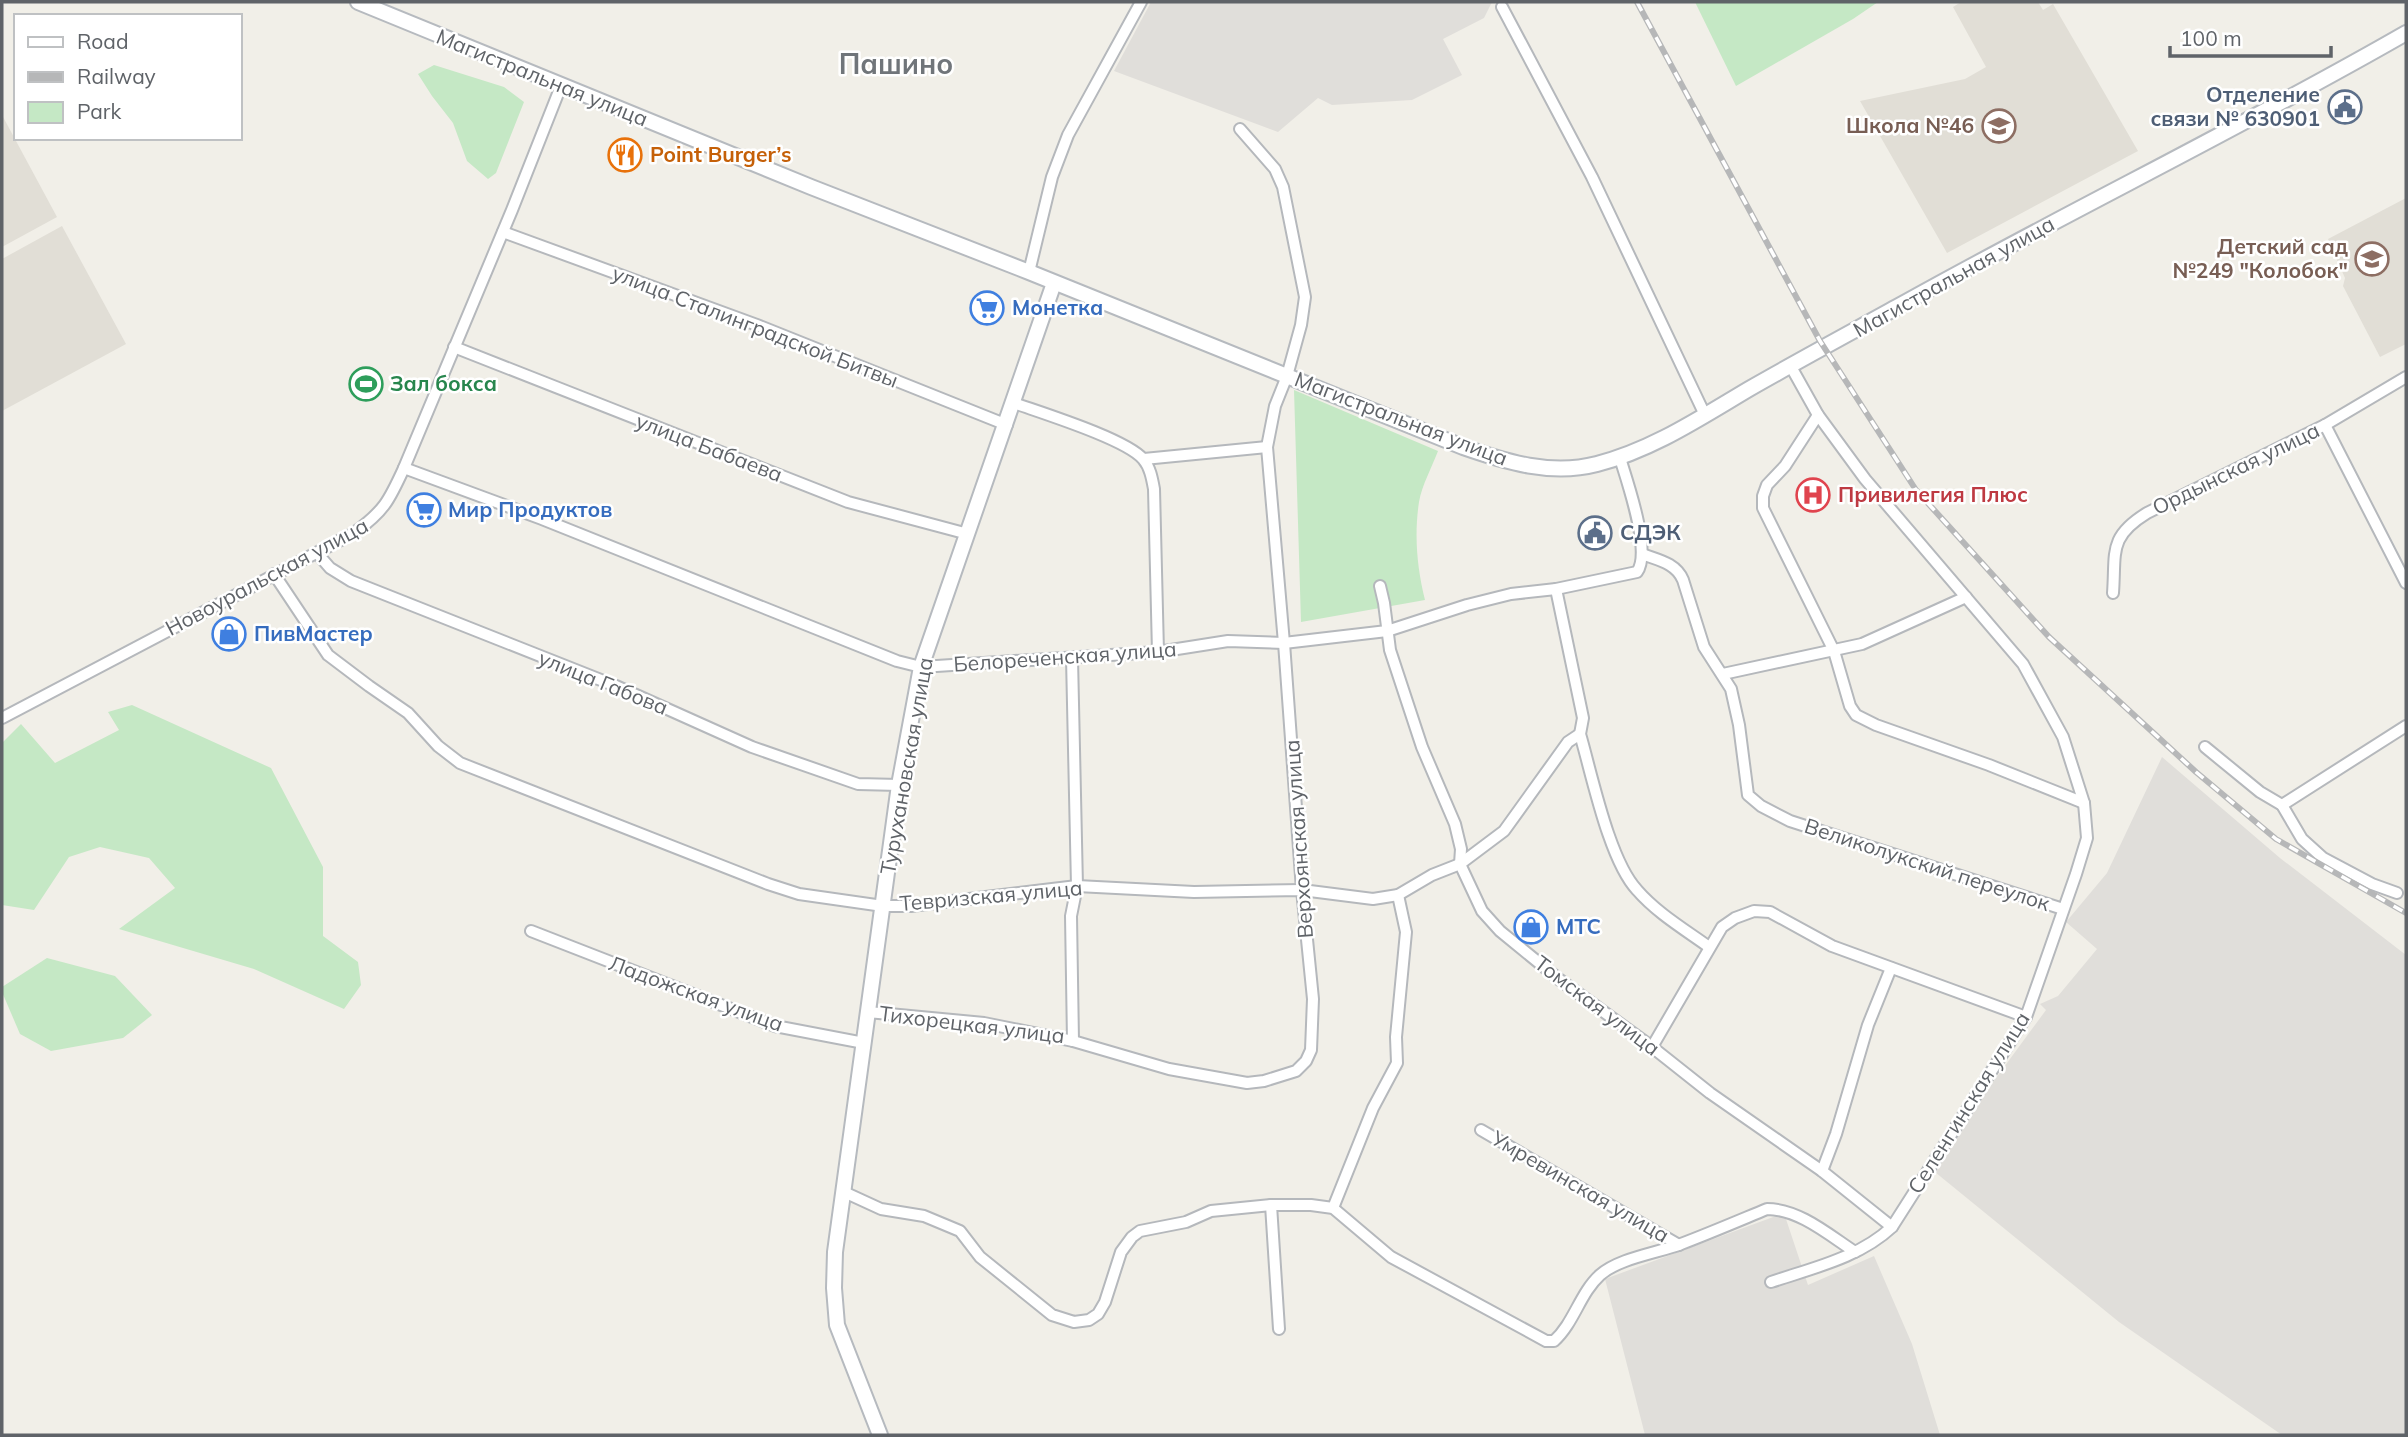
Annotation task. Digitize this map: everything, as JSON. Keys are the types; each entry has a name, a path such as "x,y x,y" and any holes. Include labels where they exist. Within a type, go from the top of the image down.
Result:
{"main road":[{"name":"Магистральная улица","path":"358,2 811,187 1463,447 1515,464 1554,469 1594,465 1620,458 1655,443 1980,261 2406,33"},
{"name":"Турухановская улица","path":"880,1435 837,1325 834,1288 839,1224 900,785 921,667 1054,283"}],"street":[{"path":"1029,272 1052,177 1068,135 1141,2"},
{"path":"1502,6 1592,177 1705,415"},
{"name":"Новоуральская улица","path":"2,718 317,553 377,517 389,501 404,468 561,86"},
{"path":"1240,129 1275,169 1283,187 1302,273 1304,306 1287,376"},
{"name":"улица Сталинградской Битвы","path":"503,232 757,325 1007,425"},
{"name":"улица Бабаева","path":"454,347 848,502 968,534"},
{"name":"Селенгинская улица","path":"1790,365 1818,415 1866,479 2023,664 2063,737 2084,803 2087,838 2026,1017 1892,1227"},
{"name":"Верхоянская улица","path":"1073,1041 1168,1069 1247,1083 1296,1070 1306,1061 1313,1036 1313,999 1267,447 1275,407 1287,376"},
{"name":"Ордынская улица","path":"2113,593 2117,539 2130,523 2325,425 2406,377"},
{"path":"1014,403 1123,444 1144,460 1151,472 1154,489 1158,652"},
{"path":"1818,415 1785,467 1767,485 1763,508 1834,651 1850,706 1856,715 1876,725 1989,765 2084,803"},
{"path":"2325,425 2406,583"},
{"path":"1144,460 1267,447"},
{"path":"1620,458 1633,501 1642,554 1669,564 1679,571 1704,648 1723,674 1862,644 1966,597"},
{"name":"Белореченская улица","path":"404,468 542,519 897,661 921,667 1158,652 1228,641 1284,643 1387,631 1511,594 1556,589 1637,572 1641,567 1642,554"},
{"name":"улица Габова","path":"317,553 330,568 351,582 616,687 752,747 858,784 900,785"},
{"name":"Тевризская улица","path":"274,574 328,655 408,713 438,746 460,763 768,884 799,894 883,906 911,906 1077,886 1194,892 1302,890 1373,900 1398,895 1432,875 1460,864 1504,831 1569,742 1580,734"},
{"name":"Томская улица","path":"1380,586 1390,650 1422,747 1455,824 1461,849 1460,864 1482,911 1500,931 1560,980 1710,1093 1822,1171 1892,1227"},
{"path":"1556,589 1583,718 1580,734 1620,865 1635,889 1657,909 1709,947"},
{"name":"Тихорецкая улица","path":"868,1012 984,1023 1073,1041 1071,916 1077,886 1072,658"},
{"name":"Великолукский переулок","path":"1723,674 1731,689 1739,725 1748,795 1761,806 1790,821 2063,909"},
{"path":"2282,804 2406,726"},
{"path":"2205,747 2260,792 2282,804 2302,839 2323,858 2372,884 2397,893"},
{"path":"1332,1208 1373,1108 1397,1063 1396,1037 1406,932 1398,895"},
{"path":"1652,1047 1722,927 1734,918 1754,911 1770,912 1832,946 2026,1017"},
{"name":"Ладожская улица","path":"531,932 775,1026 864,1043"},
{"path":"1822,1171 1836,1134 1868,1025 1891,968"},
{"name":"Умревинская улица","path":"1481,1129 1679,1245"},
{"path":"844,1192 881,1209 924,1216 960,1231 980,1257 1052,1315 1074,1322 1089,1320 1098,1314 1105,1302 1121,1252 1140,1231 1186,1222 1211,1211 1270,1205 1332,1208 1391,1257 1546,1340 1554,1341 1562,1334 1601,1273 1617,1265 1679,1245 1766,1209 1780,1209 1797,1215 1855,1252"},
{"path":"1270,1205 1279,1329"},
{"path":"1771,1282 1855,1252 1877,1240 1892,1227"}],"shaded area":[{"path":"1151,2 1492,2 1484,18 1443,39 1462,75 1412,100 1332,105 1318,98 1278,132 1114,71"},
{"name":"Школа №46","path":"1961,2 2038,2 2043,10 2053,4 2138,151 1947,253 1860,101 1965,79 1986,67 1953,7"},
{"path":"2,115 57,217 2,247"},
{"name":"Детский сад №249 \"Колобок\"","path":"2406,198 2406,344 2380,357 2343,286 2345,278 2328,239"},
{"path":"62,226 126,344 2,411 2,259"},
{"path":"2162,757 2280,858 2406,955 2406,1435 2282,1435 2119,1322 1930,1168 2046,1010 2040,1004 2058,996 2097,949 2066,922 2107,873"},
{"path":"1784,1213 1808,1285 1874,1256 1912,1344 1940,1435 1645,1435 1605,1279"}],"green space":[{"path":"1695,2 1878,2 1736,86"},
{"path":"434,65 504,87 524,102 496,173 488,179 467,161 453,123 418,74"},
{"path":"1294,390 1438,451 1422,489 1417,514 1417,551 1425,600 1301,622"},
{"path":"132,705 271,768 323,867 323,936 358,962 361,985 344,1009 254,969 119,929 175,888 149,858 100,847 69,857 34,910 2,905 2,743 21,724 55,763 119,730 108,712"},
{"path":"47,958 115,976 152,1015 123,1038 51,1051 20,1034 2,992 2,987"}],"railway":[{"path":"1637,2 1820,341 1916,490 2049,637 2196,772 2276,839 2406,913"}],"place":[{"name":"Отделение связи № 630901","path":"2345,107"},
{"name":"Школа №46","path":"1999,126"},
{"name":"Point Burger’s","path":"625,155"},
{"name":"Детский сад №249 \"Колобок\"","path":"2372,259"},
{"name":"Монетка","path":"987,308"},
{"name":"Зал бокса","path":"366,384"},
{"name":"Привилегия Плюс","path":"1813,495"},
{"name":"Мир Продуктов","path":"424,510"},
{"name":"СДЭК","path":"1595,533"},
{"name":"ПивМастер","path":"229,634"},
{"name":"МТС","path":"1531,927"}],"district":[{"name":"Пашино","path":"896,64"}]}
